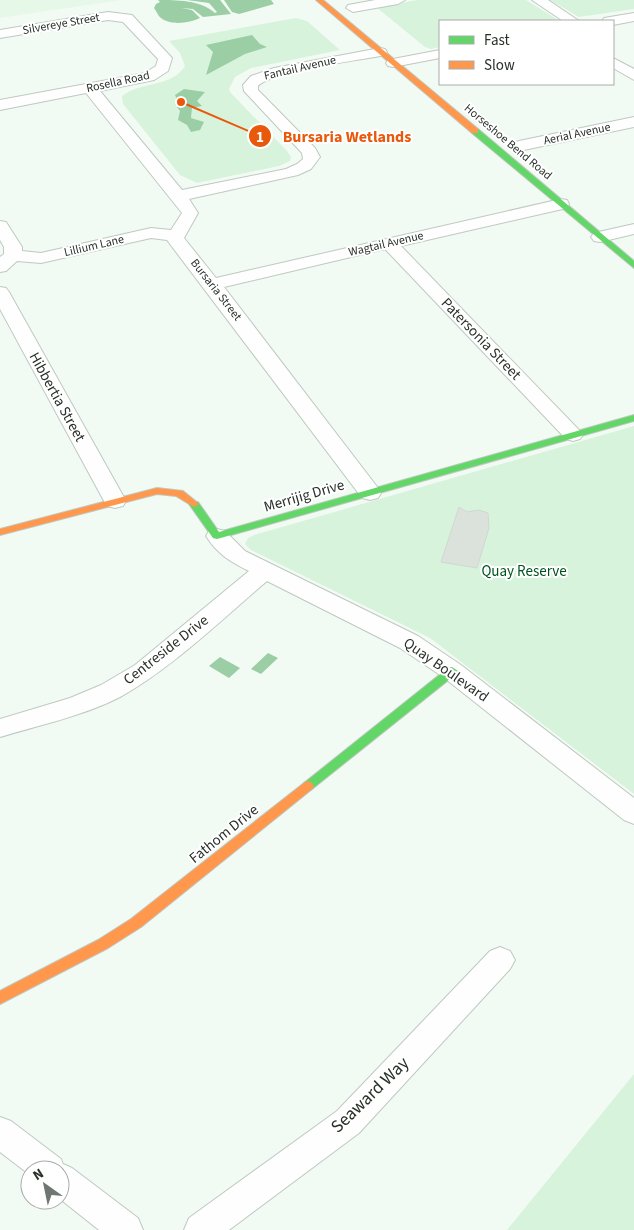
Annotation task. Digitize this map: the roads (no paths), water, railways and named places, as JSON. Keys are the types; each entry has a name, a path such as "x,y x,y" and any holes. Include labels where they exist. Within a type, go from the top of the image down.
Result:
{"street":[{"name":"Horseshoe Bend Road","path":"319,0 634,266"},
{"path":"353,8 398,0"},
{"path":"538,0 570,20"},
{"name":"Silvereye Street","path":"0,34 108,16 121,16"},
{"name":"Rosella Road","path":"0,105 157,73 165,64 165,58 129,20 121,16"},
{"path":"614,20 634,17"},
{"name":"Fantail Avenue","path":"179,196 289,173 302,169 309,163 312,157 309,151 251,91 250,85 256,79 278,70 380,52"},
{"path":"409,54 427,69"},
{"path":"393,63 409,54 439,54"},
{"path":"614,63 634,76"},
{"path":"90,88 179,196 190,214 175,235"},
{"name":"Aerial Avenue","path":"516,143 634,122"},
{"name":"Horseshoe Bend Road","path":"516,143 534,158"},
{"name":"Wagtail Avenue","path":"212,284 561,204"},
{"path":"609,220 630,234"},
{"path":"0,226 13,247 13,255 0,266"},
{"name":"Lillium Lane","path":"13,255 41,258 151,233 175,235"},
{"path":"600,237 630,234"},
{"name":"Bursaria Street","path":"175,235 175,238 370,493"},
{"name":"Patersonia Street","path":"389,244 574,435"},
{"name":"Hibbertia Street","path":"0,292 115,501"},
{"name":"Merrijig Drive","path":"217,536 634,418"},
{"path":"0,532 157,490 182,493 198,508 217,536"},
{"name":"Quay Boulevard","path":"217,536 230,551 264,571 409,642 452,671 634,813"},
{"name":"Centreside Drive","path":"0,728 79,704 110,691 144,670 264,571"},
{"name":"Fathom Drive","path":"0,998 103,944 136,923 452,671"},
{"name":"Seaward Way","path":"200,1230 348,1122 500,960"},
{"path":"0,1132 36,1160"},
{"path":"70,1187 126,1230"}],"place":[{"name":"Bursaria Wetlands","path":"181,102"}],"park label":[{"name":"Quay Reserve","path":"524,571"}]}
